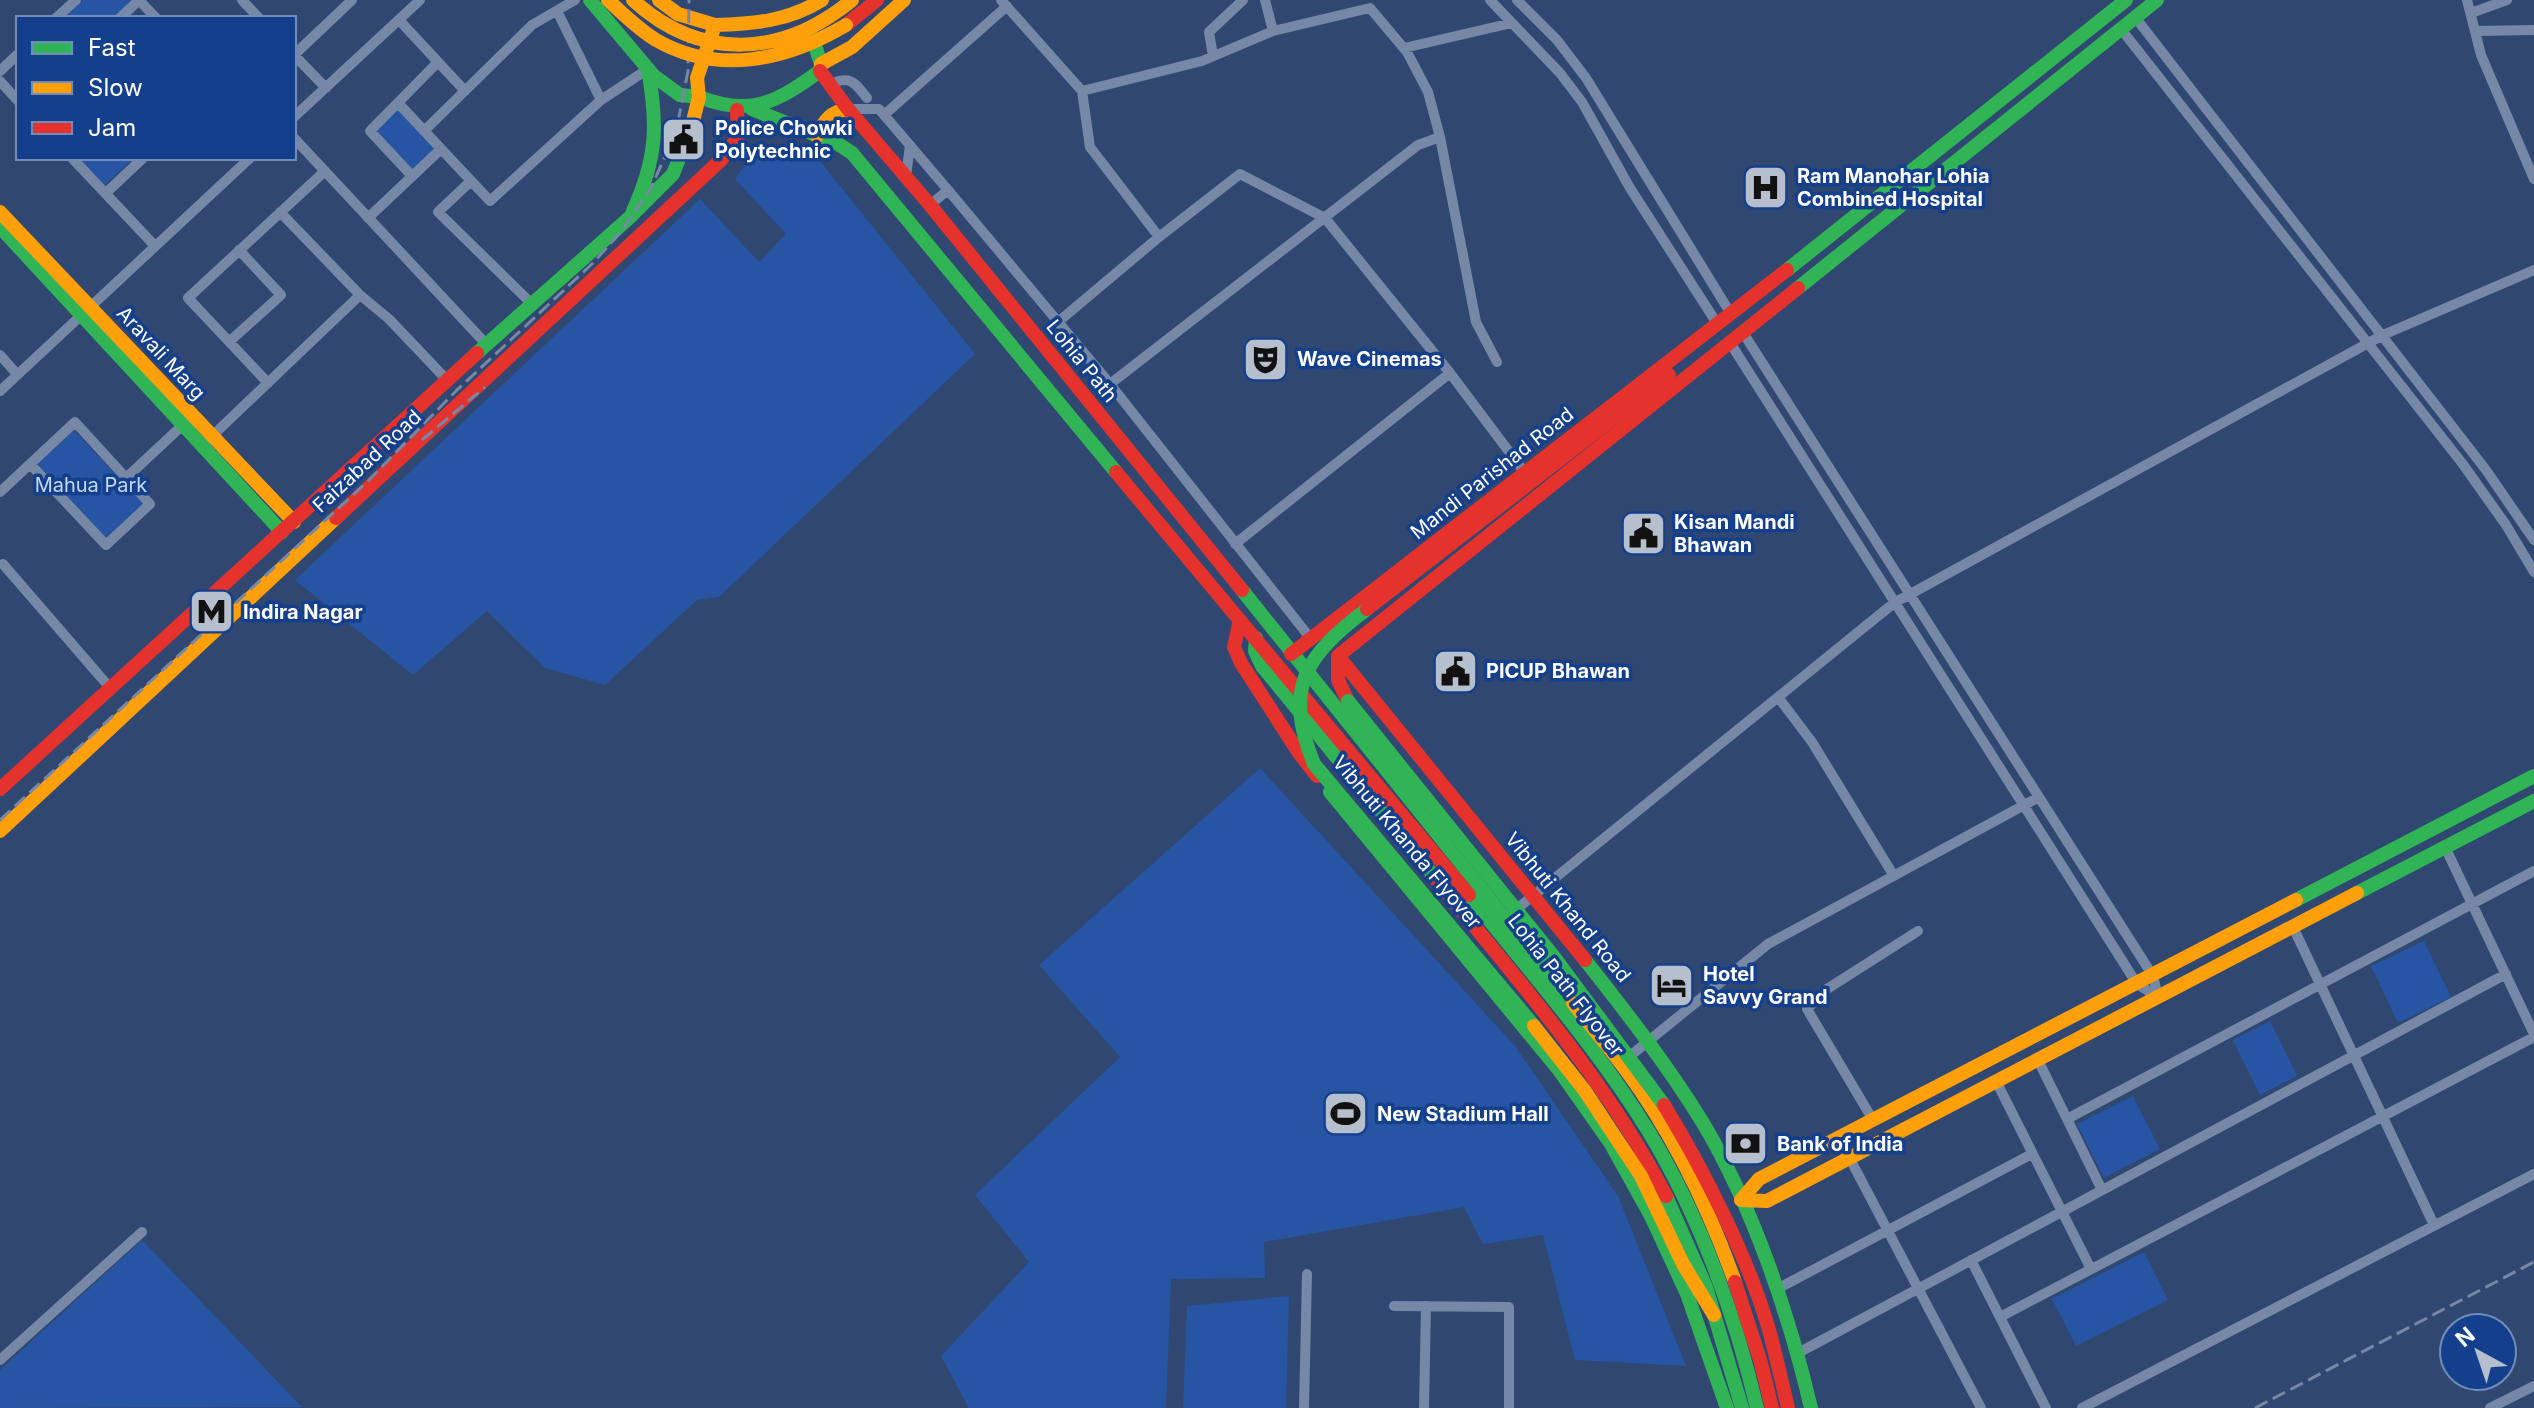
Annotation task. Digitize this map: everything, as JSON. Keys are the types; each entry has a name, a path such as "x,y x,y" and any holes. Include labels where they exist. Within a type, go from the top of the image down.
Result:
{"main road":[{"path":"590,0 648,69 680,95 699,97 717,106 745,109 817,136 830,114 848,109"},
{"path":"608,0 657,40 690,55 726,62 757,60 826,38 877,0"},
{"path":"633,0 667,26 699,39 727,45 755,44 791,37 816,27 852,0"},
{"path":"628,45 639,43 653,29 663,3 678,14 715,25 754,24 802,14 822,0"},
{"path":"829,0 841,25 856,44"},
{"path":"745,109 775,101 856,44 904,0"},
{"name":"Mandi Parishad Road","path":"1291,654 1678,357 2126,0"},
{"path":"1338,656 2157,0"},
{"name":"Lohia Path","path":"802,14 821,68 848,109 930,205 1312,678"},
{"name":"Faizabad Road","path":"0,789 629,218 673,174 689,138 699,97 697,78 715,25"},
{"path":"629,218 648,181 657,148 656,111 648,69"},
{"name":"Faizabad Road","path":"0,831 722,159 738,137 745,109"},
{"name":"Lohia Path Flyover","path":"817,136 852,153 1448,869 1651,1137 1692,1214 1728,1300 1746,1357 1757,1408"},
{"name":"Aravali Marg","path":"0,212 86,311 288,527"},
{"name":"Aravali Marg","path":"0,227 86,311"},
{"name":"Vibhuti Khanda Flyover","path":"1678,357 1669,375 1339,630 1318,651 1303,678 1297,697 1302,738 1314,764 1511,996 1585,1091 1641,1176 1683,1264 1714,1315"},
{"path":"1359,600 1377,623"},
{"path":"1240,620 1234,647 1241,663 1299,753 1544,1052 1590,1112 1612,1147 1639,1195 1702,1331 1727,1408"},
{"name":"Lohia Path Flyover","path":"1338,656 1338,680 1348,701 1546,946 1660,1098 1690,1147 1740,1254 1768,1327 1788,1408"},
{"name":"Vibhuti Khand Road","path":"1338,656 1534,894 1648,1040 1704,1125 1741,1200 1777,1289 1798,1353 1811,1408"},
{"name":"Lohia Path Flyover","path":"1312,678 1621,1064 1653,1111 1707,1212 1743,1301 1763,1364 1772,1408"},
{"path":"1741,1200 1759,1179 2534,776"},
{"path":"1741,1200 1767,1201 2534,801"},
{"name":"Lohia Path Flyover","path":"1595,1066 1651,1164 1688,1241 1742,1408"},
{"path":"1653,1111 1683,1093"}],"street":[{"path":"58,16 76,0"},
{"path":"122,16 139,0 154,16"},
{"path":"242,0 257,16"},
{"path":"296,115 420,0"},
{"path":"424,131 532,25 575,0"},
{"path":"1213,56 1209,32 1243,0"},
{"path":"1265,0 1273,31"},
{"path":"1490,0 1560,73 1718,325"},
{"path":"1517,0 1557,40 1586,78 1731,314"},
{"path":"2467,0 2481,55 2534,179"},
{"path":"2471,13 2507,0"},
{"path":"296,53 349,1"},
{"path":"884,115 1004,3 1082,91 1090,147 1159,237"},
{"path":"1082,91 1213,56 1273,31 1370,8 1404,48 1428,92 1440,137 1476,322 1497,362"},
{"path":"557,11 601,100"},
{"path":"2135,17 2494,480 2534,540"},
{"path":"399,20 465,91"},
{"path":"1404,48 1512,23"},
{"path":"2121,29 2469,471 2534,572"},
{"path":"2475,31 2534,30"},
{"path":"0,71 16,56"},
{"path":"296,57 326,88"},
{"path":"412,176 370,131 438,62"},
{"path":"399,104 490,201 601,100 648,69"},
{"path":"830,84 842,79 853,82 867,98"},
{"path":"0,81 16,99"},
{"path":"848,109 879,109 1110,384 1311,639"},
{"path":"1594,125 1611,120"},
{"path":"1608,149 1611,120"},
{"path":"1110,384 1418,145 1440,137"},
{"path":"296,140 487,345"},
{"path":"906,176 910,145"},
{"path":"368,218 441,149"},
{"path":"76,160 155,246"},
{"path":"106,193 141,160"},
{"path":"0,391 248,160"},
{"path":"906,176 924,162"},
{"path":"268,383 188,298 325,171"},
{"path":"1058,322 1240,174 1325,218 1450,373 1525,473"},
{"path":"471,181 438,212 532,304"},
{"path":"930,205 948,190"},
{"path":"280,212 447,380"},
{"path":"229,342 281,295 239,250"},
{"path":"1505,918 1894,603 2367,343 2534,270"},
{"path":"207,440 360,295"},
{"path":"1742,331 2153,976 2158,997"},
{"path":"1729,341 2137,984 2158,997"},
{"path":"0,355 17,374"},
{"path":"1235,544 1450,373"},
{"path":"126,478 188,420"},
{"path":"0,492 30,464 75,422 150,504 106,545 30,464"},
{"path":"3,564 111,689"},
{"path":"1778,697 1812,742 1894,876"},
{"path":"1976,732 2004,741"},
{"path":"1621,1064 1768,944 2039,797"},
{"path":"2000,1317 2534,1035 2445,847"},
{"path":"2067,1119 2472,904 2533,875"},
{"path":"2293,927 2434,1225"},
{"path":"1873,1120 1807,1009 1827,989 1918,931"},
{"path":"1798,1353 2506,974"},
{"path":"2038,1060 2102,1190"},
{"path":"1996,1081 2091,1269"},
{"path":"1839,1138 1981,1408"},
{"path":"1777,1289 2032,1154"},
{"path":"2082,1408 2534,1174"},
{"path":"0,1360 142,1232"},
{"path":"1971,1260 2046,1408"},
{"path":"1304,1408 1307,1274"},
{"path":"1394,1306 1509,1307 1509,1408"},
{"path":"1424,1408 1426,1306"},
{"path":"2490,1408 2507,1404 2534,1386"}],"green space":[{"path":"83,0 131,1 114,16 67,16"},
{"path":"400,108 436,148 412,170 376,131"},
{"path":"815,155 975,354 719,597 697,600 605,685 545,668 487,611 413,675 295,580 700,199 759,262 786,234 735,179 752,156"},
{"path":"84,160 132,160 104,186 82,162"},
{"name":"Mahua Park","path":"74,430 143,504 106,538 37,464"},
{"path":"1260,768 1515,1046 1618,1196 1686,1366 1575,1360 1543,1235 1483,1244 1464,1207 1264,1242 1265,1278 1171,1279 1166,1408 969,1408 941,1356 1029,1262 975,1195 1120,1057 1039,965"},
{"path":"2424,941 2451,997 2398,1023 2371,966"},
{"path":"2270,1021 2297,1076 2260,1095 2233,1040"},
{"path":"2133,1096 2160,1149 2104,1178 2077,1124"},
{"path":"142,1240 302,1407 0,1408 0,1370"},
{"path":"2144,1252 2168,1300 2076,1346 2052,1299"},
{"path":"1289,1296 1286,1408 1183,1408 1187,1306"}],"railway":[{"path":"0,820 368,481 456,391 593,263 619,234 650,190 676,132 688,71 689,0"},
{"path":"422,440 485,387"},
{"path":"2255,1408 2534,1262"}],"traffic: fast":[{"path":"590,0 654,76 680,95 699,97"},
{"path":"1787,270 2126,0"},
{"path":"1798,288 2157,0"},
{"path":"699,97 717,103 749,106 790,91 820,71 821,64 811,33"},
{"path":"633,211 647,174 653,141 648,69"},
{"path":"752,109 838,144 852,153 1116,472"},
{"path":"477,353 629,218 673,174 691,129"},
{"path":"0,227 282,532"},
{"path":"1242,590 1573,1003"},
{"path":"1367,609 1328,642 1306,676 1300,714 1314,764 1534,1026"},
{"path":"1256,638 1255,651 1262,666 1436,879"},
{"path":"1348,701 1554,957 1664,1105"},
{"path":"2296,900 2534,776"},
{"path":"1330,792 1559,1070 1611,1144 1651,1216 1687,1294 1727,1408"},
{"path":"2357,893 2534,801"},
{"path":"1469,895 1608,1070 1667,1164 1714,1266 1738,1336 1757,1408"},
{"path":"1585,960 1676,1081 1721,1156 1768,1262 1811,1408"},
{"path":"1666,1196 1706,1287 1742,1408"}],"traffic: slow":[{"path":"608,0 656,40 704,58 728,60 777,55 846,25"},
{"path":"633,0 659,20 686,34 714,42 742,45 798,33 826,19 852,0"},
{"path":"659,0 678,14 715,25"},
{"path":"691,129 699,97 697,78 715,25 770,20 796,13 822,0"},
{"path":"821,64 852,47 904,0"},
{"path":"817,136 829,118 848,109"},
{"path":"0,212 294,522"},
{"path":"0,831 336,518"},
{"path":"1741,1200 1767,1201 2357,893"},
{"path":"1741,1200 1759,1179 2296,900"},
{"path":"1573,1003 1626,1070 1659,1119 1701,1199 1735,1282"},
{"path":"1534,1026 1585,1091 1641,1176 1683,1264 1714,1315"}],"traffic: jam":[{"path":"846,25 877,0"},
{"path":"820,71 1242,590"},
{"path":"336,518 722,159 738,137 737,110"},
{"path":"1291,654 1787,270"},
{"path":"1338,656 1798,288"},
{"path":"0,789 477,353"},
{"path":"1367,609 1669,375"},
{"path":"1116,472 1469,895"},
{"path":"1240,620 1234,647 1241,663 1317,776"},
{"path":"1338,656 1585,960"},
{"path":"1338,656 1338,680 1348,701"},
{"path":"1436,879 1588,1071 1616,1111 1666,1196"},
{"path":"1664,1105 1709,1185 1749,1273 1769,1330 1788,1408"},
{"path":"1735,1282 1772,1408"}],"place":[{"name":"Police Chowki Polytechnic","path":"684,139"},
{"name":"Ram Manohar Lohia Combined Hospital","path":"1766,188"},
{"name":"Wave Cinemas","path":"1266,359"},
{"name":"Kisan Mandi Bhawan","path":"1643,534"},
{"name":"Indira Nagar","path":"212,612"},
{"name":"PICUP Bhawan","path":"1455,671"},
{"name":"Hotel Savvy Grand","path":"1672,985"},
{"name":"New Stadium Hall","path":"1346,1114"},
{"name":"Bank of India","path":"1746,1144"}]}
